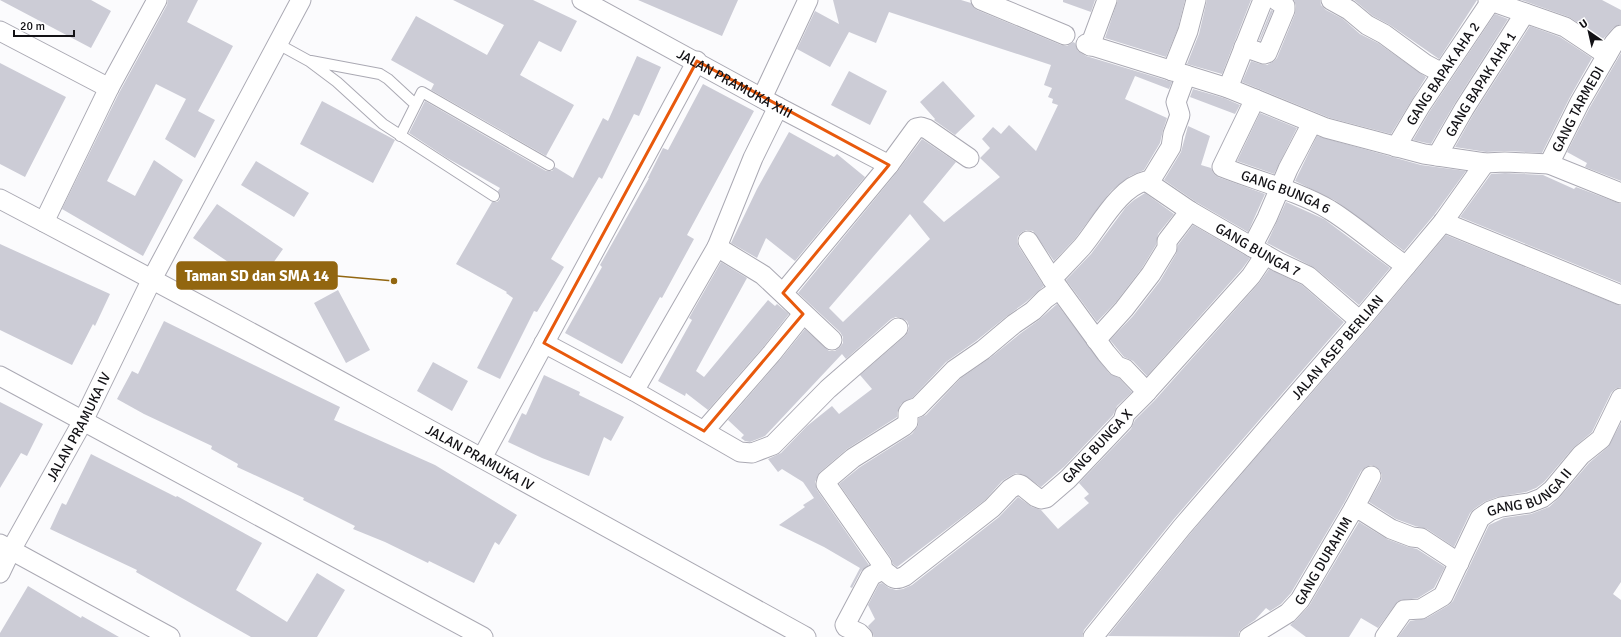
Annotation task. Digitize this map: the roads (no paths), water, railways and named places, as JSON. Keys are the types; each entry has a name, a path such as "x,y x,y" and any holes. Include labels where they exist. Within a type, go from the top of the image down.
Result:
{"street":[{"path":"44,222 109,88 157,0"},
{"path":"152,279 301,0"},
{"name":"JALAN PRAMUKA XIII","path":"582,0 888,165"},
{"path":"634,391 717,247 753,158 770,102 808,0"},
{"path":"981,0 1065,35"},
{"path":"1107,0 1088,45 1228,88 1312,123 1396,147 1437,156 1485,163 1505,162 1549,164 1621,193"},
{"path":"863,637 859,632 846,627 845,625 871,576 882,570 883,566 826,484 827,480 853,458 904,426 908,422 908,413 910,410 916,408 952,372 1033,311 1045,299 1082,246 1110,210 1124,195 1142,182 1146,181 1150,184 1171,147 1180,115 1176,102 1179,73 1196,0"},
{"path":"1228,88 1263,0"},
{"path":"1244,47 1264,54 1267,53 1285,10 1285,6 1276,0"},
{"path":"1331,0 1349,10 1367,25 1384,34 1425,64 1442,73"},
{"path":"1489,0 1566,27 1607,55"},
{"name":"GANG BAPAK AHA 2","path":"1396,147 1489,0"},
{"name":"GANG BAPAK AHA 1","path":"1437,156 1464,109 1525,13"},
{"path":"0,31 109,88"},
{"name":"GANG TARMEDI","path":"1549,164 1580,102 1607,55 1621,35"},
{"path":"482,458 697,61"},
{"name":"GANG BUNGA 6","path":"1255,99 1222,167 1281,188 1329,210 1349,222 1406,266"},
{"name":"GANG BUNGA X","path":"882,570 893,578 905,576 992,508 1010,489 1018,484 1038,498 1046,498 1073,474 1123,421 1125,414 1147,392 1251,276 1267,218 1288,169 1312,123"},
{"path":"783,293 888,165 916,128 921,127 969,158"},
{"name":"JALAN ASEP BERLIAN","path":"1093,637 1182,527 1360,322 1443,222 1485,163"},
{"name":"GANG BUNGA 7","path":"1150,184 1258,251 1308,276 1360,322"},
{"name":"JALAN PRAMUKA IV","path":"0,199 152,279 482,458 806,637"},
{"path":"1096,340 1124,309 1151,274 1167,248 1167,241 1190,210"},
{"path":"1443,222 1621,295"},
{"path":"1028,241 1056,284 1096,340 1117,366 1126,369 1147,392"},
{"path":"717,247 764,275 803,314 832,340"},
{"name":"JALAN PRAMUKA IV","path":"0,573 6,547 82,421 152,279"},
{"path":"704,431 772,353 803,314"},
{"path":"544,343 634,391 740,452 752,453 773,445 828,389 898,328"},
{"path":"0,376 483,637"},
{"name":"GANG BUNGA II","path":"1385,637 1404,610 1421,609 1443,596 1480,518 1490,511 1501,507 1529,503 1542,498 1552,490 1581,455 1601,439 1621,398"},
{"path":"1354,508 1371,476"},
{"name":"GANG DURAHIM","path":"1249,637 1288,613 1300,600 1354,508 1391,529 1412,537 1421,538 1459,563"},
{"path":"6,547 170,637"}],"lane":[{"path":"278,44 309,61 337,82 383,124 400,136 494,196"},
{"path":"309,61 380,74 388,79 415,104"},
{"path":"400,136 422,92 549,165"}],"place":[{"name":"Taman SD dan SMA 14","path":"394,281"}]}
